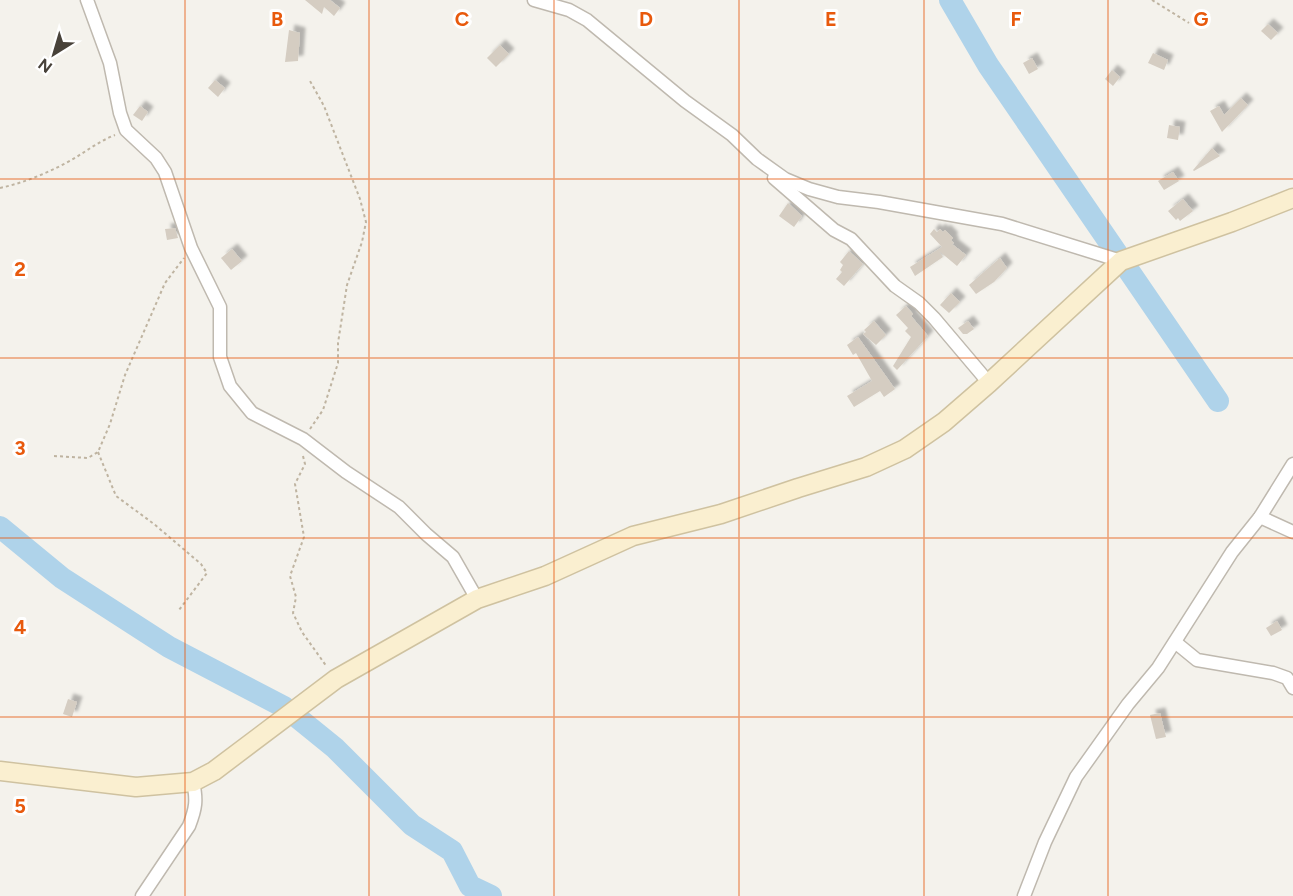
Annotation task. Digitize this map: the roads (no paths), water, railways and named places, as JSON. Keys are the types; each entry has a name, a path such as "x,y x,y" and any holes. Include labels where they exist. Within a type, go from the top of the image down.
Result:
{"street":[{"path":"87,0 110,63 120,113 126,130 156,158 165,172 190,248 220,307 220,357 230,386 252,413 303,439 346,472 399,507 453,557 477,599"},
{"path":"534,0 569,10 587,20 685,101 732,135 777,181 834,230 851,239 895,286 919,303 988,383"},
{"path":"757,159 785,179 809,189 838,197 1002,224 1121,261"},
{"path":"0,771 136,787 193,782 214,771 336,679 477,599 545,576 633,536 721,514 866,467 905,449 944,422 1121,261 1293,198"},
{"path":"1024,896 1045,842 1076,777 1128,704 1158,668 1232,552 1260,517 1293,464"},
{"path":"1260,517 1293,532"},
{"path":"1175,642 1197,660 1274,673 1287,678 1293,688"},
{"path":"142,896 189,826 197,798 193,782"}],"waterway":[{"path":"950,0 988,65 1218,401"},
{"path":"0,527 62,578 169,647 284,707"},
{"path":"298,718 335,748 412,825 452,851 470,886 491,896"}]}
